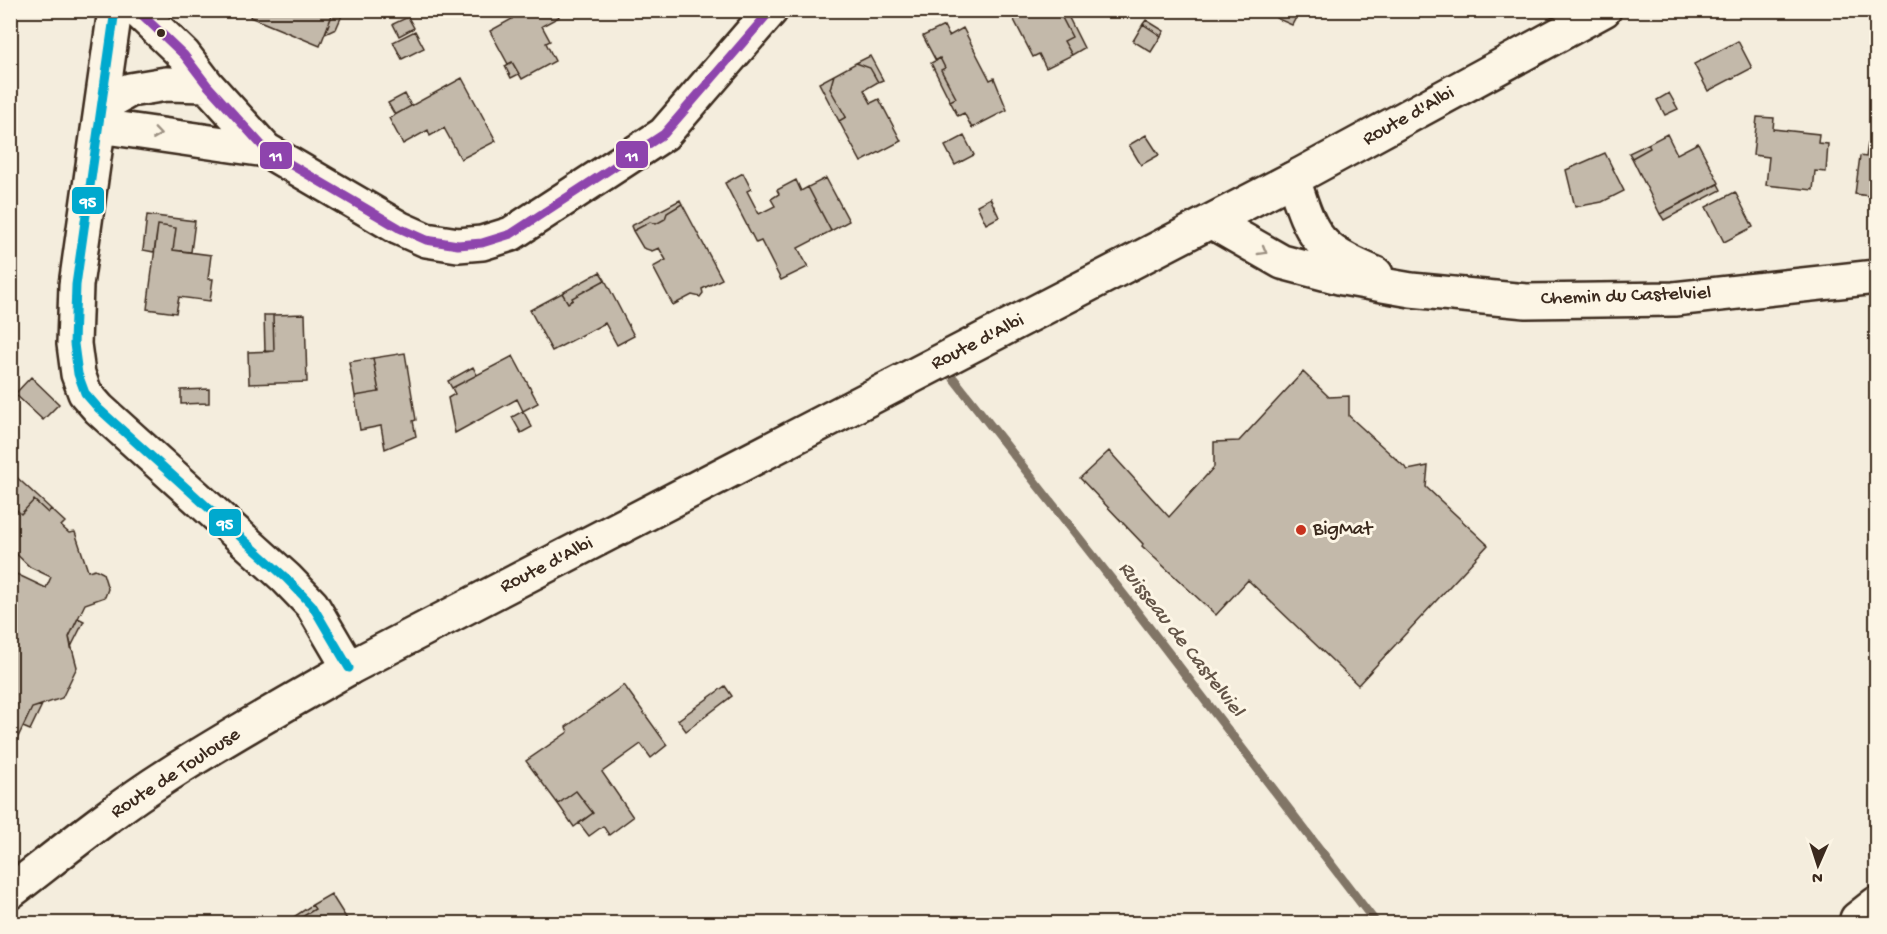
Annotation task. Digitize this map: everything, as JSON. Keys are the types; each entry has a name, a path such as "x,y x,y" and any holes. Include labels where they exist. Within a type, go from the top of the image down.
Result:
{"street":[{"path":"115,10 76,285 74,344 78,374 85,393 99,409 286,578 312,606 349,668"},
{"path":"137,10 184,56 266,150 399,228 426,240 458,245 482,243 511,234 664,134 771,10"},
{"name":"Route d'Albi","path":"349,668 1212,222 1604,10"},
{"path":"101,116 130,90 166,84 207,85"},
{"path":"101,116 266,150"},
{"name":"Chemin du Castelviel","path":"1293,179 1303,210 1320,239 1351,263 1411,290"},
{"name":"Chemin du Castelviel","path":"1212,222 1282,262 1344,278 1411,290 1526,301 1674,299 1876,277"},
{"name":"Route de Toulouse","path":"10,891 167,776 349,668"}],"building":[{"path":"253,10 334,10 320,46 250,17"},
{"path":"334,10 341,10 343,13 336,29 325,34"},
{"path":"508,10 555,10 559,17 542,26 550,41 546,43 555,61 522,79 512,62 508,64 490,31 512,19"},
{"path":"1009,10 1058,10 1072,37 1064,41 1072,55 1046,68 1039,54 1033,57"},
{"path":"1058,10 1065,10 1084,48 1072,55 1064,41 1072,37"},
{"path":"1280,10 1300,10 1292,25 1276,18"},
{"path":"408,17 414,28 399,36 393,24"},
{"path":"1146,20 1164,31 1161,36 1143,24"},
{"path":"1143,24 1161,36 1151,52 1133,41"},
{"path":"944,26 949,36 963,28 990,80 994,78 1007,110 972,128 964,113 958,116 950,101 956,98 941,70 945,68 940,58 936,61 923,36"},
{"path":"415,31 424,48 402,59 393,42"},
{"path":"1738,41 1752,68 1708,91 1694,64"},
{"path":"870,56 883,80 878,82 870,68 856,63"},
{"path":"940,58 945,68 941,70 956,98 950,101 931,63"},
{"path":"512,62 519,74 511,78 505,66"},
{"path":"856,63 870,68 878,82 864,90 871,103 879,99 901,141 861,162 839,121 846,117 830,89 834,75"},
{"path":"834,75 830,89 846,117 839,121 819,83"},
{"path":"462,78 496,141 461,159 444,128 430,136 428,130 403,144 389,118"},
{"path":"1669,93 1678,109 1665,115 1657,100"},
{"path":"405,94 411,106 395,115 388,103"},
{"path":"1757,117 1774,118 1773,129 1819,134 1818,143 1828,144 1826,172 1815,171 1813,190 1766,185 1769,157 1753,155"},
{"path":"1667,134 1677,154 1698,143 1719,183 1660,214 1632,158 1650,148 1648,144"},
{"path":"1146,135 1159,155 1141,165 1129,145"},
{"path":"964,136 974,155 955,165 945,146"},
{"path":"1868,143 1876,144 1876,197 1855,194 1860,156 1866,157"},
{"path":"1648,144 1650,148 1632,158 1629,153"},
{"path":"1605,153 1624,191 1602,202 1575,207 1566,170"},
{"path":"743,173 751,189 747,191 759,214 775,206 771,199 779,194 777,190 796,180 801,191 808,187 831,231 798,248 808,267 781,280 761,241 756,243 725,183"},
{"path":"826,178 849,221 831,231 808,187"},
{"path":"1718,184 1721,190 1664,220 1660,214"},
{"path":"1735,192 1753,227 1724,242 1706,207"},
{"path":"990,198 999,217 986,224 977,205"},
{"path":"680,200 682,204 667,213 665,219 656,224 650,222 633,231 631,226"},
{"path":"682,204 722,279 702,289 703,293 700,297 692,295 673,305 653,267 666,260 659,248 652,251 643,248 633,231 650,222 656,224 665,219 667,213"},
{"path":"147,215 195,221 191,252 173,250 176,228 158,225 154,252 143,250"},
{"path":"158,225 176,228 173,250 211,255 208,279 213,279 210,301 179,297 176,313 147,309"},
{"path":"600,272 605,280 572,298 573,300 568,303 562,293"},
{"path":"605,280 634,336 617,345 605,323 552,351 530,310 562,293 568,303 573,300 572,298"},
{"path":"305,314 307,382 249,384 248,352 274,351 273,315"},
{"path":"264,315 273,315 274,351 265,352"},
{"path":"405,353 416,420 413,421 416,436 385,449 381,426 360,430 355,396 379,392 373,358"},
{"path":"513,356 538,403 523,411 517,399 455,433 448,398 455,394 452,388"},
{"path":"373,358 379,392 355,396 349,362"},
{"path":"473,367 477,375 452,388 448,381"},
{"name":"BigMat","path":"1303,372 1329,397 1349,396 1349,416 1408,470 1428,466 1426,487 1488,545 1358,685 1248,580 1216,615 1142,546 1143,544 1080,478 1109,451 1169,517 1214,467 1214,442 1239,441"},
{"path":"31,377 59,404 43,420 15,394"},
{"path":"209,389 209,403 181,404 181,390"},
{"path":"523,411 532,427 521,433 512,417"},
{"path":"10,471 51,509 48,513 34,500 21,514 10,504 10,483 13,480 10,477"},
{"path":"34,500 48,513 51,509 65,522 61,526 69,533 75,532 88,571 95,569 103,573 108,589 105,597 85,604 69,637 77,667 62,698 32,708 17,739 10,736 10,571 46,588 51,577 30,567 10,548 10,504 21,514"},
{"path":"78,618 84,621 71,647 69,637"},
{"path":"624,685 667,745 651,758 641,744 602,772 633,817 609,835 603,826 589,836 579,823 593,813 576,791 558,804 526,761 568,732 566,727"},
{"path":"725,686 732,696 686,731 678,720"},
{"path":"42,705 30,730 23,727 32,708"},
{"path":"576,791 593,813 574,827 558,804"},
{"path":"331,894 350,924 291,924 315,909 312,905"},
{"path":"312,905 315,909 291,924 283,924"}],"waterway":[{"name":"Ruisseau de Castelviel","path":"954,379 1131,604 1377,924"}],"transit line":[{"name":"95","path":"115,10 76,285 74,344 78,374 85,393 99,409 286,578 312,605 349,668"},
{"name":"11","path":"137,10 184,55 207,85 266,150 399,228 426,240 458,245 482,243 511,234 664,134 771,10"}],"place":[{"name":"BigMat","path":"1301,530"}]}
